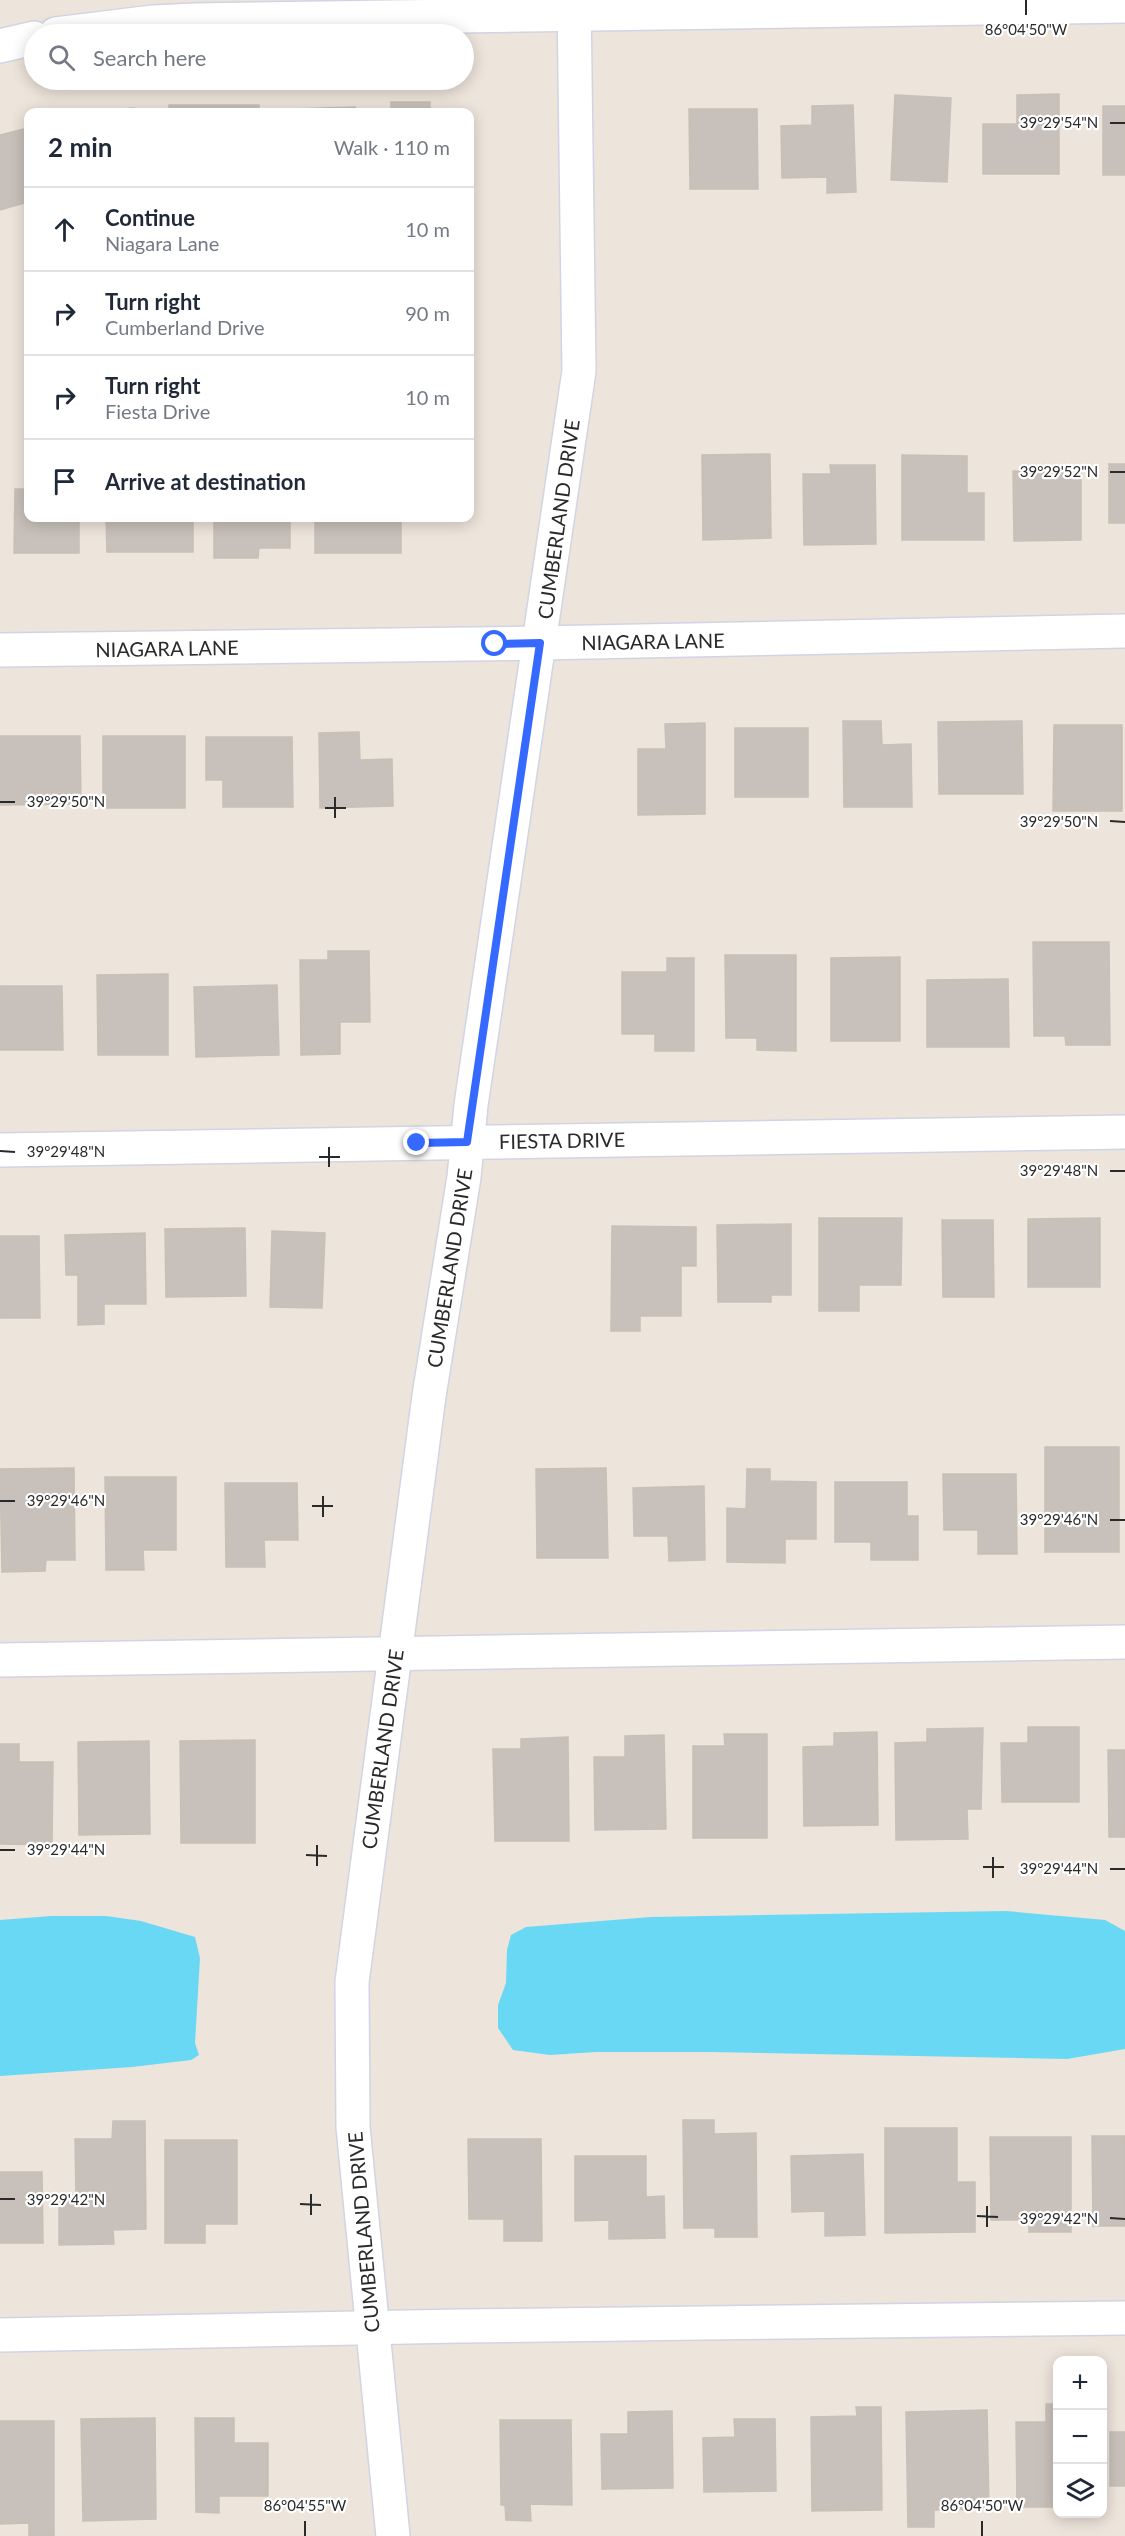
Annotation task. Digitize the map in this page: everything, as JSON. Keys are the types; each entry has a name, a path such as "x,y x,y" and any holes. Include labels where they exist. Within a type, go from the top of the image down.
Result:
{"street":[{"path":"137,24 195,20 574,8 1125,6"},
{"name":"CUMBERLAND DRIVE","path":"393,2536 353,2127 352,1982 429,1396 464,1177 467,1142 579,371 574,8"},
{"path":"0,46 24,40"},
{"name":"NIAGARA LANE","path":"0,650 540,643 1125,631"},
{"name":"FIESTA DRIVE","path":"0,1150 1125,1132"},
{"path":"0,1660 1125,1642"},
{"path":"0,2335 1125,2318"}],"water":[{"path":"1006,1911 1105,1920 1125,1931 1125,2049 1067,2059 710,2052 596,2052 550,2055 513,2050 498,2028 498,2005 506,1983 507,1950 511,1935 526,1927 651,1917"},
{"path":"51,1916 106,1916 141,1921 195,1937 200,1958 195,2043 199,2055 191,2060 132,2067 0,2076 0,1920"}],"building":[{"path":"1059,94 1059,174 983,174 983,124 1017,124 1017,95"},
{"path":"895,95 951,98 947,182 891,180"},
{"path":"391,102 430,102 430,108 391,108"},
{"path":"169,105 259,105 259,108 169,108"},
{"path":"853,105 856,192 827,193 827,177 782,178 781,126 812,125 812,106"},
{"path":"1103,106 1125,106 1125,175 1103,175"},
{"path":"689,109 757,109 758,189 690,189"},
{"path":"24,129 24,203 0,210 0,135"},
{"path":"770,454 771,538 703,540 702,455"},
{"path":"902,455 967,456 967,493 984,493 984,540 902,540"},
{"path":"1109,464 1125,464 1125,523 1109,523"},
{"path":"830,465 875,465 876,544 804,545 803,474 831,474"},
{"path":"1081,470 1081,540 1014,541 1013,471"},
{"path":"15,489 24,489 24,522 79,522 79,553 14,553"},
{"path":"106,522 193,522 193,552 107,552"},
{"path":"214,522 290,522 290,548 259,548 258,558 214,558"},
{"path":"315,522 401,522 401,553 315,553"},
{"path":"843,721 881,721 882,745 911,744 912,807 844,807"},
{"path":"1022,721 1023,794 939,794 938,722"},
{"path":"705,723 705,814 638,815 638,749 666,749 665,724"},
{"path":"1054,725 1122,725 1122,811 1053,811"},
{"path":"735,728 808,728 808,797 735,797"},
{"path":"359,732 360,760 392,759 393,806 320,808 319,733"},
{"path":"0,736 80,736 81,804 0,805"},
{"path":"103,736 185,736 185,808 103,808"},
{"path":"206,737 292,737 293,807 223,807 223,780 206,780"},
{"path":"1033,942 1109,942 1110,1045 1066,1045 1065,1036 1034,1036"},
{"path":"328,951 369,951 370,1022 340,1022 340,1054 301,1055 300,960 328,960"},
{"path":"725,955 796,955 796,1051 757,1050 757,1038 726,1038"},
{"path":"900,957 900,1041 831,1041 831,958"},
{"path":"667,958 694,958 694,1051 655,1051 655,1034 622,1034 622,972 667,972"},
{"path":"168,974 168,1055 98,1055 97,975"},
{"path":"1008,979 1009,1047 927,1047 927,980"},
{"path":"277,985 279,1055 196,1057 194,987"},
{"path":"0,986 62,986 63,1050 0,1050"},
{"path":"819,1218 902,1218 901,1285 859,1285 859,1311 819,1311"},
{"path":"1100,1218 1100,1287 1028,1287 1028,1219"},
{"path":"942,1220 993,1220 994,1297 943,1297"},
{"path":"791,1224 791,1295 771,1295 771,1302 718,1302 717,1225"},
{"path":"612,1226 696,1227 696,1266 681,1266 681,1316 640,1316 640,1331 611,1331"},
{"path":"245,1228 246,1296 166,1297 165,1229"},
{"path":"272,1231 325,1233 322,1308 270,1307"},
{"path":"145,1233 146,1304 104,1304 104,1324 78,1325 78,1275 66,1275 65,1235"},
{"path":"0,1236 39,1236 40,1318 0,1318"},
{"path":"1045,1447 1119,1447 1119,1552 1045,1552"},
{"path":"74,1468 75,1560 46,1560 45,1571 2,1572 0,1469"},
{"path":"606,1468 608,1558 537,1558 536,1469"},
{"path":"747,1469 770,1469 770,1481 816,1482 816,1539 785,1539 785,1563 727,1562 727,1508 746,1509"},
{"path":"943,1474 1016,1474 1017,1554 978,1554 978,1530 944,1530"},
{"path":"105,1477 176,1477 176,1550 143,1550 144,1570 106,1570"},
{"path":"835,1482 907,1482 907,1516 918,1516 918,1560 871,1560 871,1542 835,1542"},
{"path":"225,1483 297,1483 298,1540 264,1540 265,1567 226,1567"},
{"path":"704,1486 705,1560 669,1561 668,1536 634,1536 633,1488"},
{"path":"1028,1727 1079,1727 1079,1802 1002,1802 1001,1743 1028,1743"},
{"path":"983,1728 981,1809 967,1809 968,1839 896,1840 895,1743 927,1742 927,1729"},
{"path":"877,1732 878,1825 804,1826 803,1747 834,1746 834,1733"},
{"path":"724,1734 767,1734 767,1838 693,1838 693,1746 725,1746"},
{"path":"664,1735 666,1829 595,1830 594,1757 625,1757 625,1736"},
{"path":"568,1737 569,1841 495,1841 493,1749 521,1749 521,1739"},
{"path":"255,1740 255,1843 181,1843 180,1741"},
{"path":"149,1741 150,1834 79,1835 78,1742"},
{"path":"0,1744 19,1744 19,1762 53,1762 52,1845 0,1844"},
{"path":"1108,1750 1125,1750 1125,1837 1109,1837"},
{"path":"683,2120 714,2120 714,2134 756,2133 757,2237 715,2237 715,2228 684,2228"},
{"path":"113,2121 145,2121 146,2229 113,2230 114,2244 59,2245 59,2195 76,2195 75,2139 112,2139"},
{"path":"885,2128 957,2128 957,2182 975,2182 975,2232 885,2233"},
{"path":"1092,2136 1125,2136 1125,2226 1093,2226"},
{"path":"990,2137 1071,2137 1071,2232 1029,2232 1029,2220 991,2220"},
{"path":"468,2139 541,2139 542,2241 504,2241 504,2219 469,2219"},
{"path":"165,2140 237,2140 237,2224 205,2224 205,2243 165,2243"},
{"path":"863,2154 865,2235 825,2236 825,2211 792,2212 791,2156"},
{"path":"575,2156 646,2156 646,2197 664,2196 665,2238 609,2239 609,2220 575,2221"},
{"path":"0,2172 42,2172 43,2243 0,2243"},
{"path":"1046,2404 1053,2404 1053,2507 1017,2507 1016,2422 1046,2422"},
{"path":"856,2407 881,2407 882,2510 812,2511 811,2417 857,2416"},
{"path":"987,2410 989,2509 934,2510 934,2527 908,2527 906,2412"},
{"path":"672,2411 673,2488 602,2489 601,2434 628,2434 628,2412"},
{"path":"155,2418 156,2519 83,2521 81,2419"},
{"path":"195,2418 234,2418 234,2443 268,2443 268,2496 219,2496 219,2513 196,2512"},
{"path":"734,2419 775,2419 776,2491 704,2492 703,2438 735,2437"},
{"path":"500,2420 571,2420 572,2505 530,2504 531,2521 506,2520 505,2505 501,2505"},
{"path":"0,2421 54,2421 54,2536 29,2536 29,2523 0,2524"},
{"path":"1110,2432 1125,2432 1125,2486 1110,2486"}],"route":[{"path":"417,1143 467,1142 540,643 495,644"}]}
